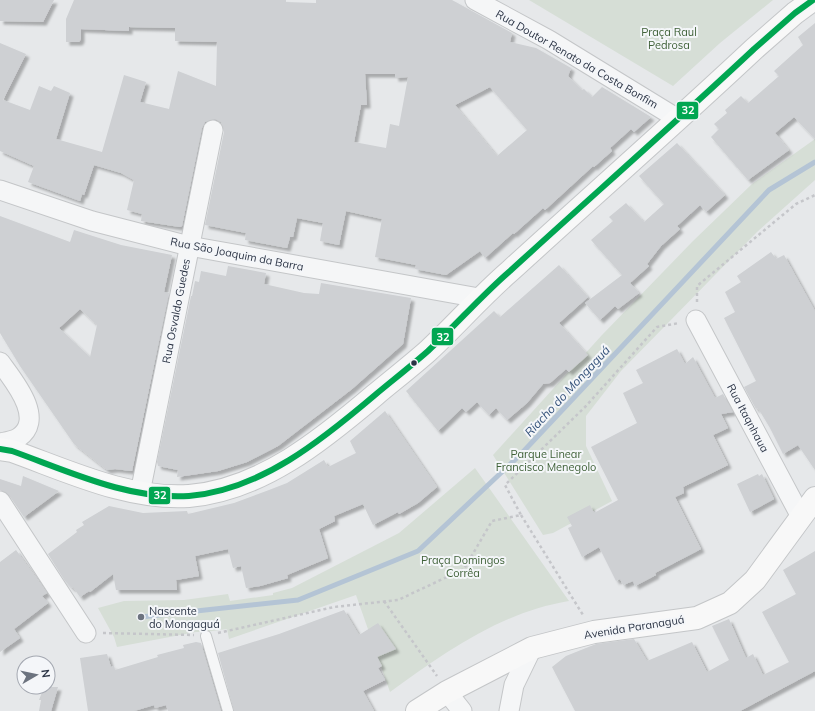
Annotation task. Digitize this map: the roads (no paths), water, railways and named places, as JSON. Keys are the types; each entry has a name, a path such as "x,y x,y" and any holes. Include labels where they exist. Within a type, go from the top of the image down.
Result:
{"main road":[{"path":"0,449 12,451 121,489 140,493 189,496 224,489 263,475 312,446 429,350 479,298 795,13 813,0"},
{"name":"Avenida Paranaguá","path":"417,711 448,692 532,648 594,632 697,618 730,603 755,580 800,515 815,498"}],"street":[{"name":"Rua Doutor Renato da Costa Bonfim","path":"475,0 549,40 678,119"},
{"name":"Rua Osvaldo Guedes","path":"140,493 212,130"},
{"name":"Rua São Joaquim da Barra","path":"0,190 92,221 189,246 479,298"},
{"name":"Rua Itaqnhaua","path":"696,320 800,515"},
{"path":"0,362 24,396 28,408 29,419 25,430 18,438 0,443"},
{"path":"0,501 86,633"},
{"path":"509,711 514,685 532,648"},
{"path":"448,692 462,711"}],"lane":[{"path":"206,636 228,711"}],"waterway":[{"name":"Riacho do Mongaguá","path":"141,617 298,600 418,551 521,454 769,190 815,162"}],"place":[{"name":"Nascente do Mongaguá","path":"141,617"}],"park label":[{"name":"Praça Raul Pedrosa","path":"669,38"},
{"name":"Parque Linear Francisco Menegolo","path":"546,460"},
{"name":"Praça Domingos Corrêa","path":"463,566"}]}
